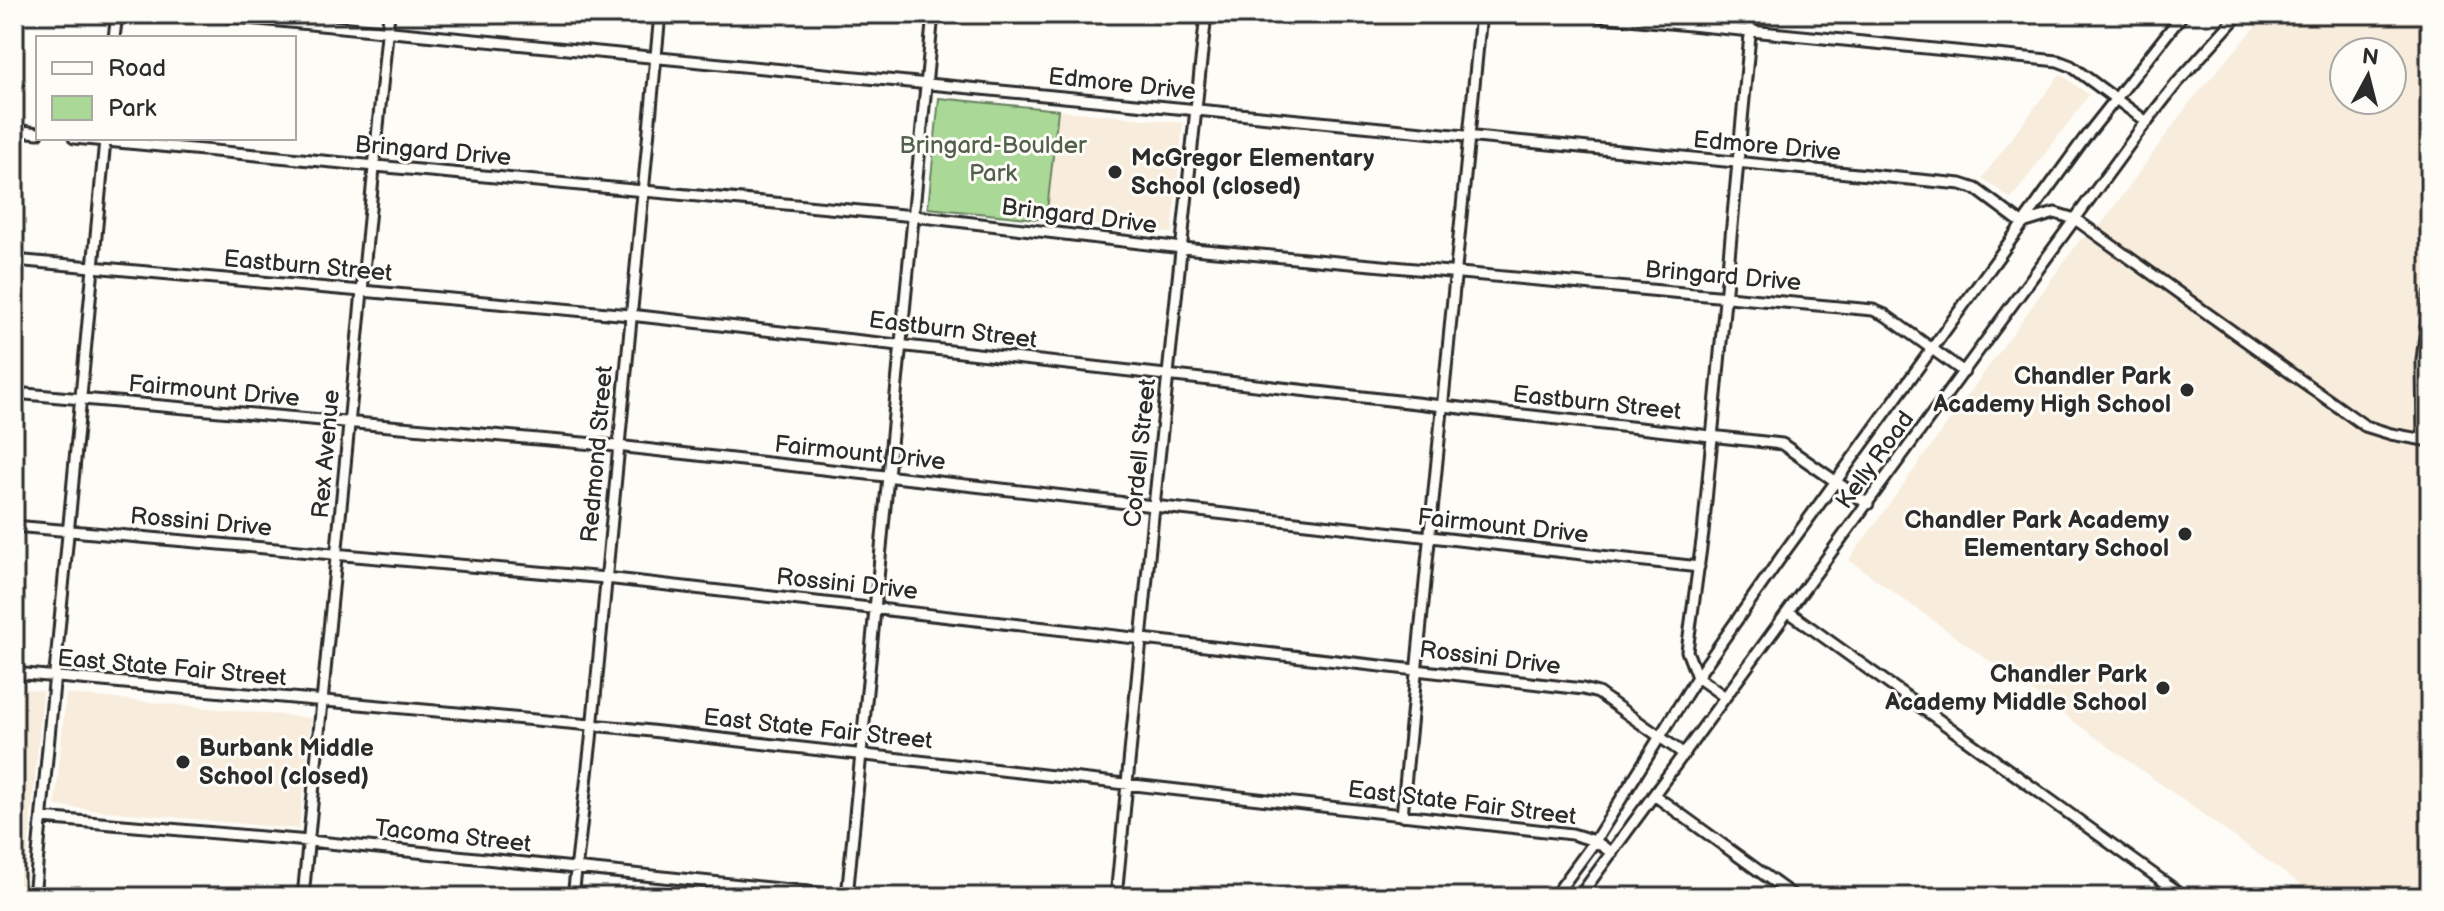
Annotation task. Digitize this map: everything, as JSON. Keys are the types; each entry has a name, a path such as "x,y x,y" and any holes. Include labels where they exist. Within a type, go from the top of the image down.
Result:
{"street":[{"path":"114,36 117,14"},
{"name":"Edmore Drive","path":"206,14 1971,186 2023,224"},
{"name":"Rex Avenue","path":"303,897 389,14"},
{"name":"Redmond Street","path":"573,897 660,14"},
{"path":"847,896 933,14"},
{"name":"Cordell Street","path":"1116,897 1206,14"},
{"path":"1402,816 1481,14"},
{"path":"1577,14 2058,61 2071,66 2147,122"},
{"path":"1725,697 1697,677 1687,651 1699,567 1752,14"},
{"name":"Kelly Road","path":"1554,897 1595,841 1697,677 1836,480 2115,98 2183,14"},
{"name":"Kelly Road","path":"1579,897 2147,122 2239,14"},
{"path":"14,130 36,133"},
{"path":"34,897 105,140"},
{"name":"Bringard Drive","path":"105,140 914,216 1182,248 1873,310 1885,315 1964,372"},
{"path":"2023,224 2055,213 2075,219 2365,426 2426,440 2422,360 2430,294"},
{"name":"Eastburn Street","path":"14,260 630,315 1712,435 1787,445 1868,504"},
{"name":"Fairmount Drive","path":"14,393 617,446 1699,567"},
{"name":"Rossini Drive","path":"14,526 606,578 1589,690 1684,754"},
{"path":"1789,612 2185,897"},
{"name":"East State Fair Street","path":"14,673 592,726 1572,834 1595,841 1612,853"},
{"path":"1654,795 1795,897"},
{"name":"Tacoma Street","path":"42,818 309,841 859,897"}],"shaded area":[{"path":"2267,14 2430,14 2430,897 2318,897 1849,560 2080,240 2101,225 2190,102"},
{"path":"2060,74 2089,95 2011,199 1982,178"},
{"name":"McGregor Elementary School (closed)","path":"1058,110 1183,123 1172,233 1046,220"},
{"path":"14,688 43,691 24,895 14,894"},
{"name":"Burbank Middle School (closed)","path":"66,694 311,718 299,829 55,806"}],"green space":[{"name":"Bringard-Boulder Park","path":"939,98 1058,110 1046,220 928,208"}],"place":[{"name":"McGregor Elementary School (closed)","path":"1115,172"},
{"name":"Chandler Park Academy High School","path":"2187,390"},
{"name":"Chandler Park Academy Elementary School","path":"2185,534"},
{"name":"Chandler Park Academy Middle School","path":"2163,688"},
{"name":"Burbank Middle School (closed)","path":"183,762"}]}
